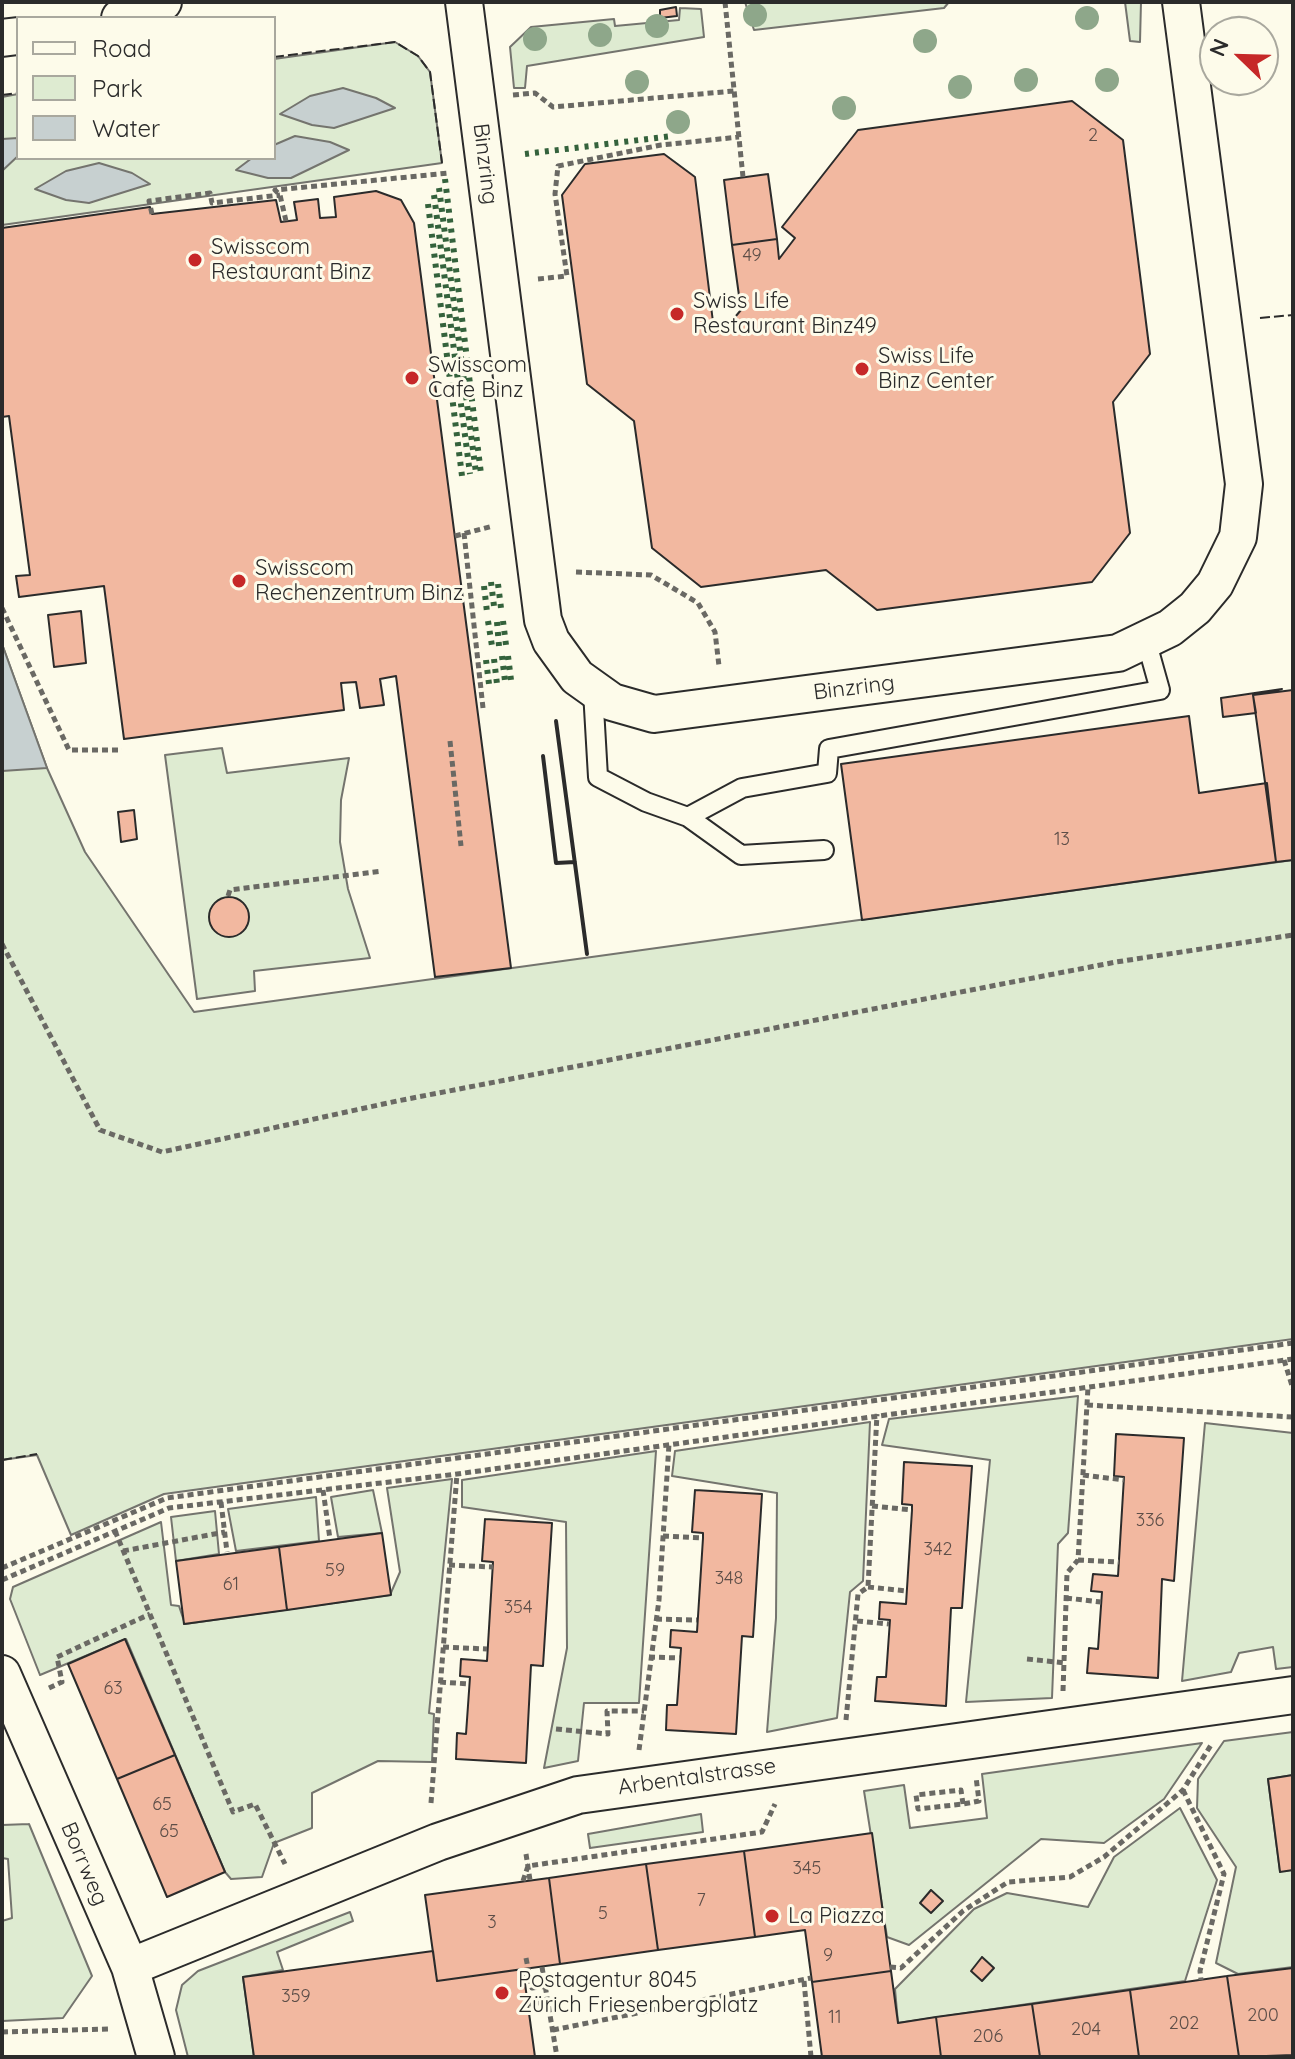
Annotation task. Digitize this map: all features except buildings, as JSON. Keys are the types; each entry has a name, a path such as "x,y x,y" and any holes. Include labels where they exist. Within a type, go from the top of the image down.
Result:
{"street":[{"path":"125,16 163,2"},
{"name":"Binzring","path":"464,2 541,608 551,641 562,660 593,691 622,706 654,714 1118,653 1170,628 1195,608 1215,584 1238,537 1244,510 1244,484 1181,2"},
{"name":"Borrweg","path":"2,1674 130,1967 156,2057"},
{"name":"Arbentalstrasse","path":"130,1967 438,1842 578,1795 757,1767 1293,1695"}],"lane":[{"path":"688,817 742,788 827,773 829,749 1160,690 1146,640"},
{"path":"593,691 598,777 646,802 688,817 741,855 824,850"}],"path":[{"path":"725,2 743,177"},
{"path":"508,95 535,93 553,107 734,91"},
{"path":"533,280 567,276 555,194 558,166 661,145 739,137"},
{"path":"286,221 280,195 275,190 454,173"},
{"path":"152,214 149,201 210,193 212,203 280,195"},
{"path":"455,536 499,525"},
{"path":"464,533 483,708"},
{"path":"567,572 651,575 698,603 715,632 720,671"},
{"path":"2,608 69,750 122,750"},
{"path":"450,741 461,846"},
{"path":"228,896 230,890 382,871"},
{"path":"2,944 100,1130 162,1152 397,1101 1100,965 1293,935"},
{"path":"2,1568 167,1498 1293,1343"},
{"path":"2,1580 169,1508 457,1474 1293,1359"},
{"path":"1284,1360 1293,1389"},
{"path":"1063,1693 1067,1573 1078,1560 1088,1387"},
{"path":"1087,1405 1293,1417"},
{"path":"868,1587 877,1414"},
{"path":"639,1753 656,1619 669,1444"},
{"path":"431,1805 457,1474"},
{"path":"1083,1475 1124,1480"},
{"path":"323,1490 330,1539"},
{"path":"221,1502 227,1552"},
{"path":"872,1506 912,1510"},
{"path":"115,1531 233,1812 255,1804 290,1875"},
{"path":"123,1551 225,1532"},
{"path":"663,1536 703,1538"},
{"path":"1078,1560 1119,1562"},
{"path":"449,1565 493,1567"},
{"path":"845,1725 858,1594 868,1587 907,1591"},
{"path":"1066,1598 1101,1602"},
{"path":"41,1692 62,1682 57,1657 150,1614"},
{"path":"656,1619 697,1620"},
{"path":"857,1621 889,1624"},
{"path":"443,1647 487,1649"},
{"path":"649,1657 680,1658"},
{"path":"1027,1659 1066,1663"},
{"path":"440,1682 469,1684"},
{"path":"556,1729 608,1734 607,1711 644,1711"},
{"path":"890,1967 901,1968 963,1911 1008,1882 1070,1877 1104,1857 1183,1790 1212,1743 1212,1735"},
{"path":"963,1804 961,1790 916,1795 918,1809 963,1804 979,1801 975,1768"},
{"path":"1183,1790 1224,1874 1200,1971 1201,1980"},
{"path":"528,1866 762,1832 778,1796"},
{"path":"524,1842 527,1881"},
{"path":"526,1958 532,1988 546,1986"},
{"path":"542,1967 557,2057"},
{"path":"553,2030 811,1978"},
{"path":"804,1981 811,2057"},
{"path":"528,2004 548,2002"},
{"path":"2,2032 116,2029"}],"green space":[{"path":"745,2 949,2 944,8 754,30"},
{"path":"1125,2 1141,2 1140,42 1130,41"},
{"path":"680,8 701,9 704,37 527,66 525,88 514,88 510,47 531,27 614,19 615,26 679,20"},
{"path":"395,42 418,56 430,72 442,163 2,225 2,97 16,94 16,160 276,160 276,59"},
{"path":"2,644 47,768 85,852 194,1012 1293,860 1293,1339 164,1494 71,1535 37,1455 2,1460"},
{"path":"222,748 227,773 349,758 341,800 340,842 348,889 370,958 254,971 255,991 197,999 165,755"},
{"path":"1078,1396 1068,1533 1058,1544 1052,1698 966,1702 990,1460 882,1445 889,1419"},
{"path":"870,1422 863,1581 850,1592 837,1718 767,1732 776,1618 777,1493 672,1476 675,1451"},
{"path":"1205,1423 1293,1433 1293,1667 1276,1669 1273,1647 1239,1653 1231,1672 1182,1681"},
{"path":"656,1451 639,1703 584,1703 578,1761 544,1768 567,1648 566,1522 462,1507 462,1480"},
{"path":"452,1479 429,1713 434,1714 432,1762 378,1761 312,1793 312,1828 274,1843 262,1877 231,1879 225,1872 126,1639 40,1675 10,1599 13,1587 161,1522 171,1605 179,1606 185,1624 390,1595 400,1572 387,1488"},
{"path":"373,1490 382,1533 338,1537 331,1497"},
{"path":"316,1497 319,1541 236,1551 228,1509"},
{"path":"215,1511 219,1554 176,1561 171,1517"},
{"path":"1293,1732 1293,1775 1268,1779 1280,1871 1293,1870 1293,1967 1238,1974 1216,1963 1236,1867 1197,1808 1198,1779 1224,1741"},
{"path":"1202,1743 1164,1799 1104,1843 1041,1839 909,1945 887,1937 864,1791 904,1785 910,1828 987,1818 982,1774"},
{"path":"1180,1808 1217,1880 1185,1981 898,2023 895,1989 974,1909 1007,1893 1088,1907 1114,1857"},
{"path":"701,1814 703,1832 590,1848 588,1834"},
{"path":"29,1824 92,1976 63,2018 2,2021 2,1921 12,1918 8,1859 2,1858 2,1825"},
{"path":"350,1912 353,1921 277,1952 283,1970 243,1977 254,2057 188,2057 176,2010 182,1985 198,1971"}],"water":[{"path":"343,88 376,98 395,108 334,128 312,125 280,114 310,96"},
{"path":"295,136 330,142 349,150 291,178 268,178 236,170 249,160 276,160 276,144"},
{"path":"16,138 16,158 2,171 2,139"},
{"path":"99,163 132,173 150,184 89,203 66,200 35,189 66,171"},
{"path":"2,644 47,768 2,771"}],"hedge":[{"path":"525,154 672,136"},
{"path":"445,179 481,474"},
{"path":"439,188 476,473"},
{"path":"434,195 470,474"},
{"path":"428,204 462,476"},
{"path":"491,582 494,606"},
{"path":"498,584 501,608"},
{"path":"484,586 487,612"},
{"path":"488,621 492,646"},
{"path":"503,621 506,645"},
{"path":"497,622 499,646"},
{"path":"502,656 505,681"},
{"path":"508,656 511,680"},
{"path":"494,659 497,684"},
{"path":"486,660 489,684"}],"fence":[{"path":"276,57 395,42 418,56 430,72 442,163"},
{"path":"2,95 16,93"},
{"path":"1260,318 1293,315"},
{"path":"2,1460 37,1454"}],"wall":[{"path":"556,721 587,954"},
{"path":"543,756 556,863 575,862"}],"place":[{"name":"Swisscom Restaurant Binz","path":"195,260"},
{"name":"Swiss Life Restaurant Binz49","path":"677,314"},
{"name":"Swiss Life Binz Center","path":"862,369"},
{"name":"Swisscom Cafe Binz","path":"412,378"},
{"name":"Swisscom Rechenzentrum Binz","path":"239,581"},
{"name":"La Piazza","path":"772,1916"},
{"name":"Postagentur 8045 Zürich Friesenbergplatz","path":"502,1993"}]}
